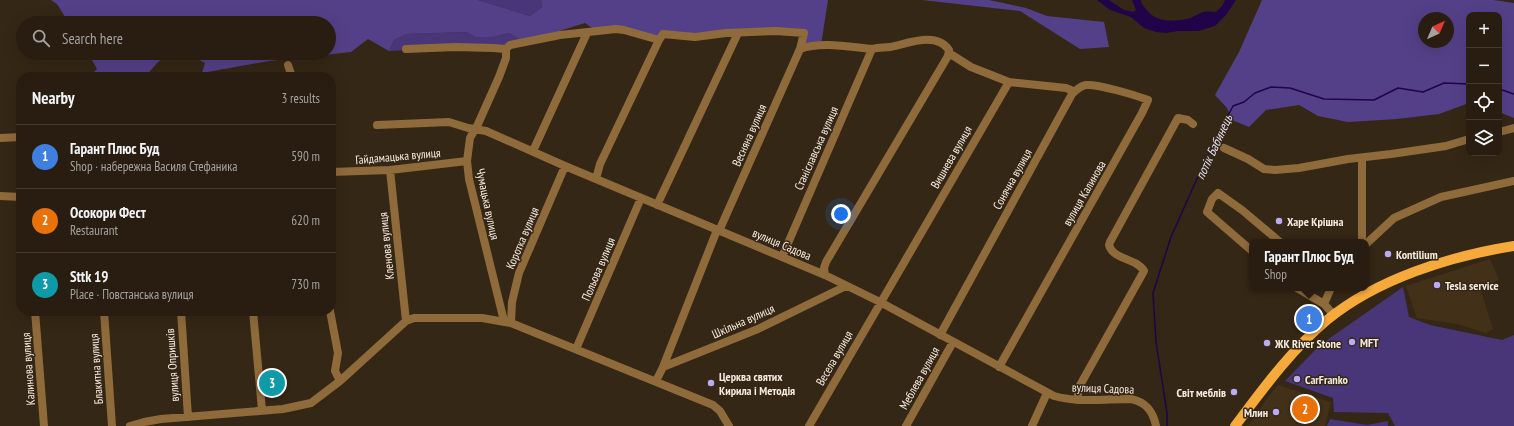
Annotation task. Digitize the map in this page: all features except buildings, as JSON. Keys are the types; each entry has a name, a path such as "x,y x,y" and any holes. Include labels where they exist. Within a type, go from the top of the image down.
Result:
{"main road":[{"path":"1235,426 1264,388 1302,343 1334,314 1364,295 1414,272 1451,259 1488,250 1514,246"}],"street":[{"path":"406,49 478,47 506,49 510,45 524,42 560,35 587,33 595,30 624,30 659,40"},
{"path":"596,179 600,164 663,34 695,36 776,31 804,33 800,49"},
{"path":"533,151 587,33"},
{"path":"657,206 738,33"},
{"path":"800,49 808,46 821,45 872,49 894,46 911,41 926,40 938,42 946,46 949,50 948,56 826,262 824,268 825,275"},
{"name":"Чумацька вулиця","path":"506,49 506,58 499,77 470,138 467,162 469,179 479,222 508,322"},
{"name":"Весняна вулиця","path":"663,367 718,231 800,49"},
{"name":"Станіславська вулиця","path":"782,257 872,49"},
{"path":"948,56 952,55 971,67 1009,82 1066,88 1071,90 1072,94"},
{"path":"288,65 290,72"},
{"name":"Вишнева вулиця","path":"880,302 1009,82"},
{"name":"вулиця Калинова","path":"999,367 1148,100 1106,88 1086,85 1078,88 1072,94"},
{"name":"Сонячна вулиця","path":"940,335 1072,94"},
{"path":"1077,400 1079,387 1144,271 1140,266 1111,250 1109,245 1110,242 1178,118 1188,120 1193,124"},
{"name":"вулиця Садова","path":"376,125 449,122 486,131 657,206 825,275 880,302 1046,393 1064,399 1077,400 1138,400 1148,406 1154,416 1156,426"},
{"path":"1502,131 1514,128"},
{"path":"0,138 16,137"},
{"path":"1224,148 1248,159 1264,169 1299,168 1348,159 1362,159 1446,146 1466,140"},
{"path":"1362,159 1362,239"},
{"name":"Гайдамацька вулиця","path":"336,172 390,170 467,162"},
{"name":"Коротка вулиця","path":"508,322 519,273 565,166"},
{"name":"Кленова вулиця","path":"390,170 406,321"},
{"path":"1369,241 1394,218 1441,197 1514,181"},
{"path":"1249,248 1207,212 1212,199 1218,193 1242,210 1276,239"},
{"path":"0,196 16,197"},
{"name":"Польова вулиця","path":"576,349 641,198"},
{"name":"Шкільна вулиця","path":"663,367 758,329 846,286"},
{"path":"1302,291 1324,304 1334,314"},
{"path":"1324,304 1330,291"},
{"name":"Весела вулиця","path":"810,426 880,302"},
{"name":"Калинова вулиця","path":"35,316 44,426"},
{"name":"Блакитна вулиця","path":"104,316 112,426"},
{"name":"вулиця Опришків","path":"180,316 188,417"},
{"path":"253,316 262,410"},
{"path":"331,316 338,353 335,371 340,381"},
{"path":"130,426 161,418 283,409 311,403 340,381 406,321 414,318 482,318 508,322 713,405 720,411 729,426"},
{"name":"Меблева вулиця","path":"906,426 953,342"},
{"path":"656,382 663,367"},
{"path":"1032,426 1046,393"}],"shaded area":[{"path":"51,0 478,0 530,16 542,7 541,0 828,0 821,45 800,49 804,34 663,34 659,40 624,30 595,30 585,23 524,42 509,33 492,37 476,37 466,32 407,34 394,40 389,51 368,39 351,52 336,54 336,16 65,16 57,4"},
{"path":"478,0 541,0 542,7 530,16"},
{"path":"922,0 989,0 1026,8 1047,16 1104,22 1109,47 1080,49 1020,11"},
{"path":"1097,0 1109,0 1124,10 1133,12 1136,10 1132,0 1141,0 1145,8 1153,16 1163,20 1175,21 1191,18 1204,12 1216,12 1225,0 1236,0 1226,15 1215,26 1198,31 1178,31 1166,33 1156,32 1144,28 1131,17 1110,10"},
{"path":"1262,0 1493,0 1514,3 1514,118 1502,113 1502,12 1466,12 1466,104 1439,114 1397,119 1348,122 1318,116 1299,105 1266,110 1249,127 1232,120 1227,108 1215,95 1239,52"},
{"path":"466,32 477,36 487,37 509,33 524,42 510,45 389,51 394,40 407,34"},
{"path":"92,60 161,60 149,72 94,72 97,69"},
{"path":"199,60 278,60 202,72 205,63"},
{"path":"1490,259 1499,280 1480,288 1493,329 1486,333 1457,324 1417,318 1406,286"},
{"path":"1403,287 1409,317 1430,325 1502,340 1514,335 1514,426 1395,426 1388,413 1334,412 1333,398 1285,381 1320,345"},
{"path":"1278,385 1331,402 1325,426 1248,426"},
{"path":"1330,419 1367,425 1388,421 1388,426 1327,426"}],"waterway":[{"name":"потік Бабинець","path":"1167,426 1167,413 1156,342 1153,293 1171,237 1208,154 1233,106 1244,102 1255,93 1271,87 1290,88 1324,99 1374,100 1398,88 1423,92 1444,83 1466,84"},
{"name":"потік Бабинець","path":"1502,90 1514,94"}],"place":[{"name":"Харе Крішна","path":"1279,221"},
{"name":"Kontilium","path":"1388,254"},
{"name":"Tesla service","path":"1437,285"},
{"name":"Гарант Плюс Буд","path":"1309,319"},
{"name":"MFT","path":"1352,342"},
{"name":"ЖК River Stone","path":"1267,343"},
{"name":"CarFranko","path":"1297,379"},
{"name":"Sttk 19","path":"272,383"},
{"name":"Церква святих Кирила і Методія","path":"711,383"},
{"name":"Світ меблів","path":"1234,392"},
{"name":"Осокори Фест","path":"1305,409"},
{"name":"Млин","path":"1276,412"}]}
